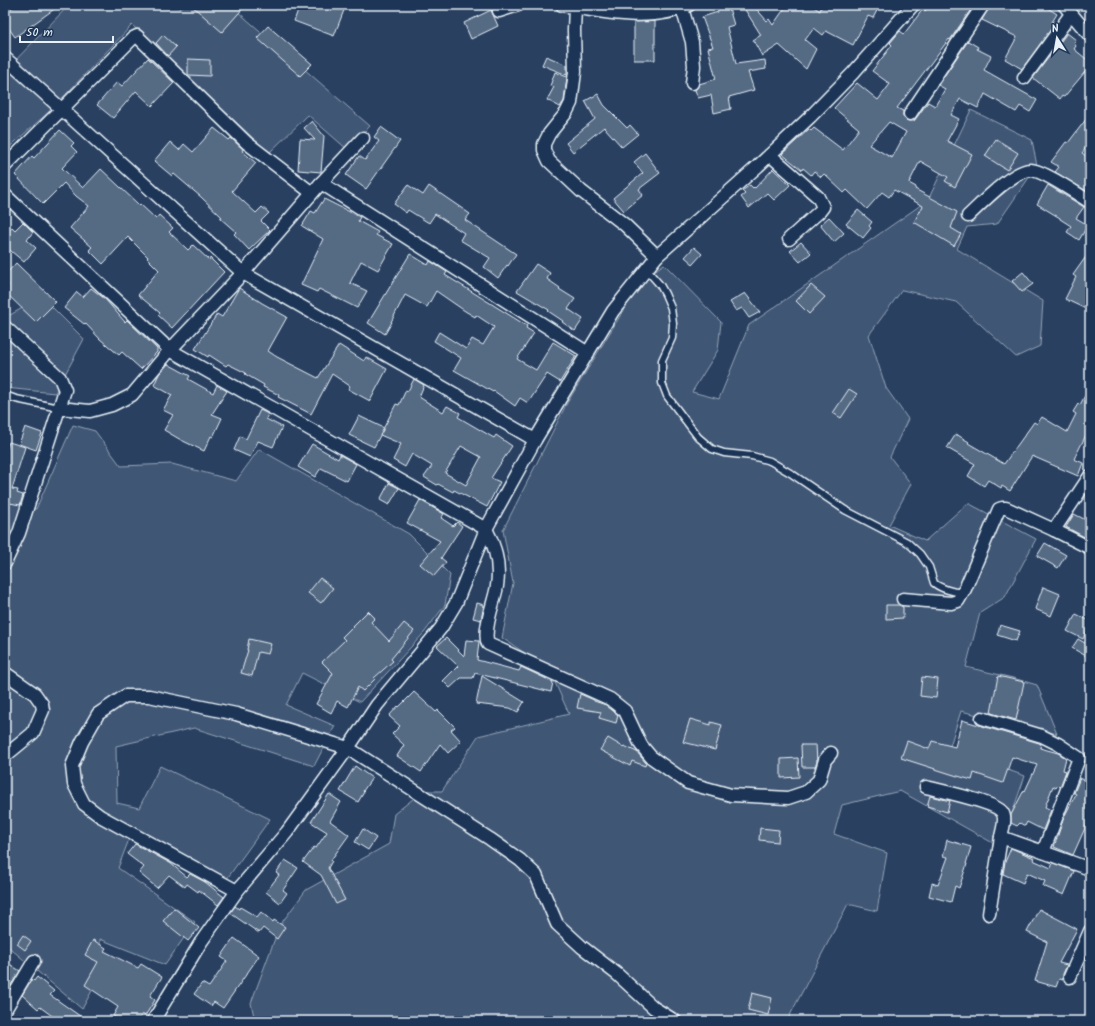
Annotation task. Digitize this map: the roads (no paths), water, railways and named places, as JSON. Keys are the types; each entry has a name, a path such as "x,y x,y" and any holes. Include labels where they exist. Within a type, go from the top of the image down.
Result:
{"street":[{"path":"499,11 518,5"},
{"path":"562,5 603,13 654,15 685,7 692,42 694,66 692,83"},
{"path":"153,1021 201,942 237,891 287,832 348,748 377,705 441,628 456,603 486,529 535,440 613,311 657,256 770,155 853,73 913,5"},
{"path":"910,114 983,5"},
{"path":"575,8 575,72 571,103 566,114 548,134 544,144 544,150 549,161 581,191 625,226 657,256"},
{"path":"1024,78 1068,9 1090,36"},
{"path":"5,166 134,36 138,37 247,143 312,193"},
{"path":"5,58 60,110 243,273 535,440"},
{"path":"59,408 90,411 112,405 132,395 170,350 243,273 312,193 363,138"},
{"path":"770,155 818,197 823,207 789,239"},
{"path":"968,216 1000,187 1017,175 1028,170 1033,170 1057,181 1090,202"},
{"path":"321,184 588,353"},
{"path":"5,195 170,350 486,529 496,550 498,570 497,586 486,639 488,644 610,699 625,711 641,745 651,757 688,783 731,795 788,798 806,792 819,780 825,760 831,753"},
{"path":"5,327 60,378 65,390 19,533 5,563"},
{"path":"1054,530 1090,476"},
{"path":"903,600 955,603 958,601 1000,508 1006,508 1090,548"},
{"path":"5,673 35,694 42,704 42,710 33,733 5,756"},
{"path":"237,891 100,816 84,804 74,784 72,766 82,742 98,714 125,696 149,696 236,714 348,748 490,839 520,860 536,875 557,924 582,947 617,974 654,1008 675,1021"},
{"path":"982,718 1042,736 1058,744 1078,758 1043,852"},
{"path":"926,787 991,804 1002,812 1004,817 990,914"},
{"path":"1000,837 1090,869"},
{"path":"1070,977 1090,931"},
{"path":"5,1010 10,994 34,961"}],"lane":[{"path":"646,268 660,285 671,308 673,324 672,338 662,360 662,383 667,396 698,437 712,449 724,453 752,456 770,460 845,510 907,542 920,554 929,567 932,579 936,585 958,593 963,592"},
{"path":"5,395 16,399 59,408"}]}
